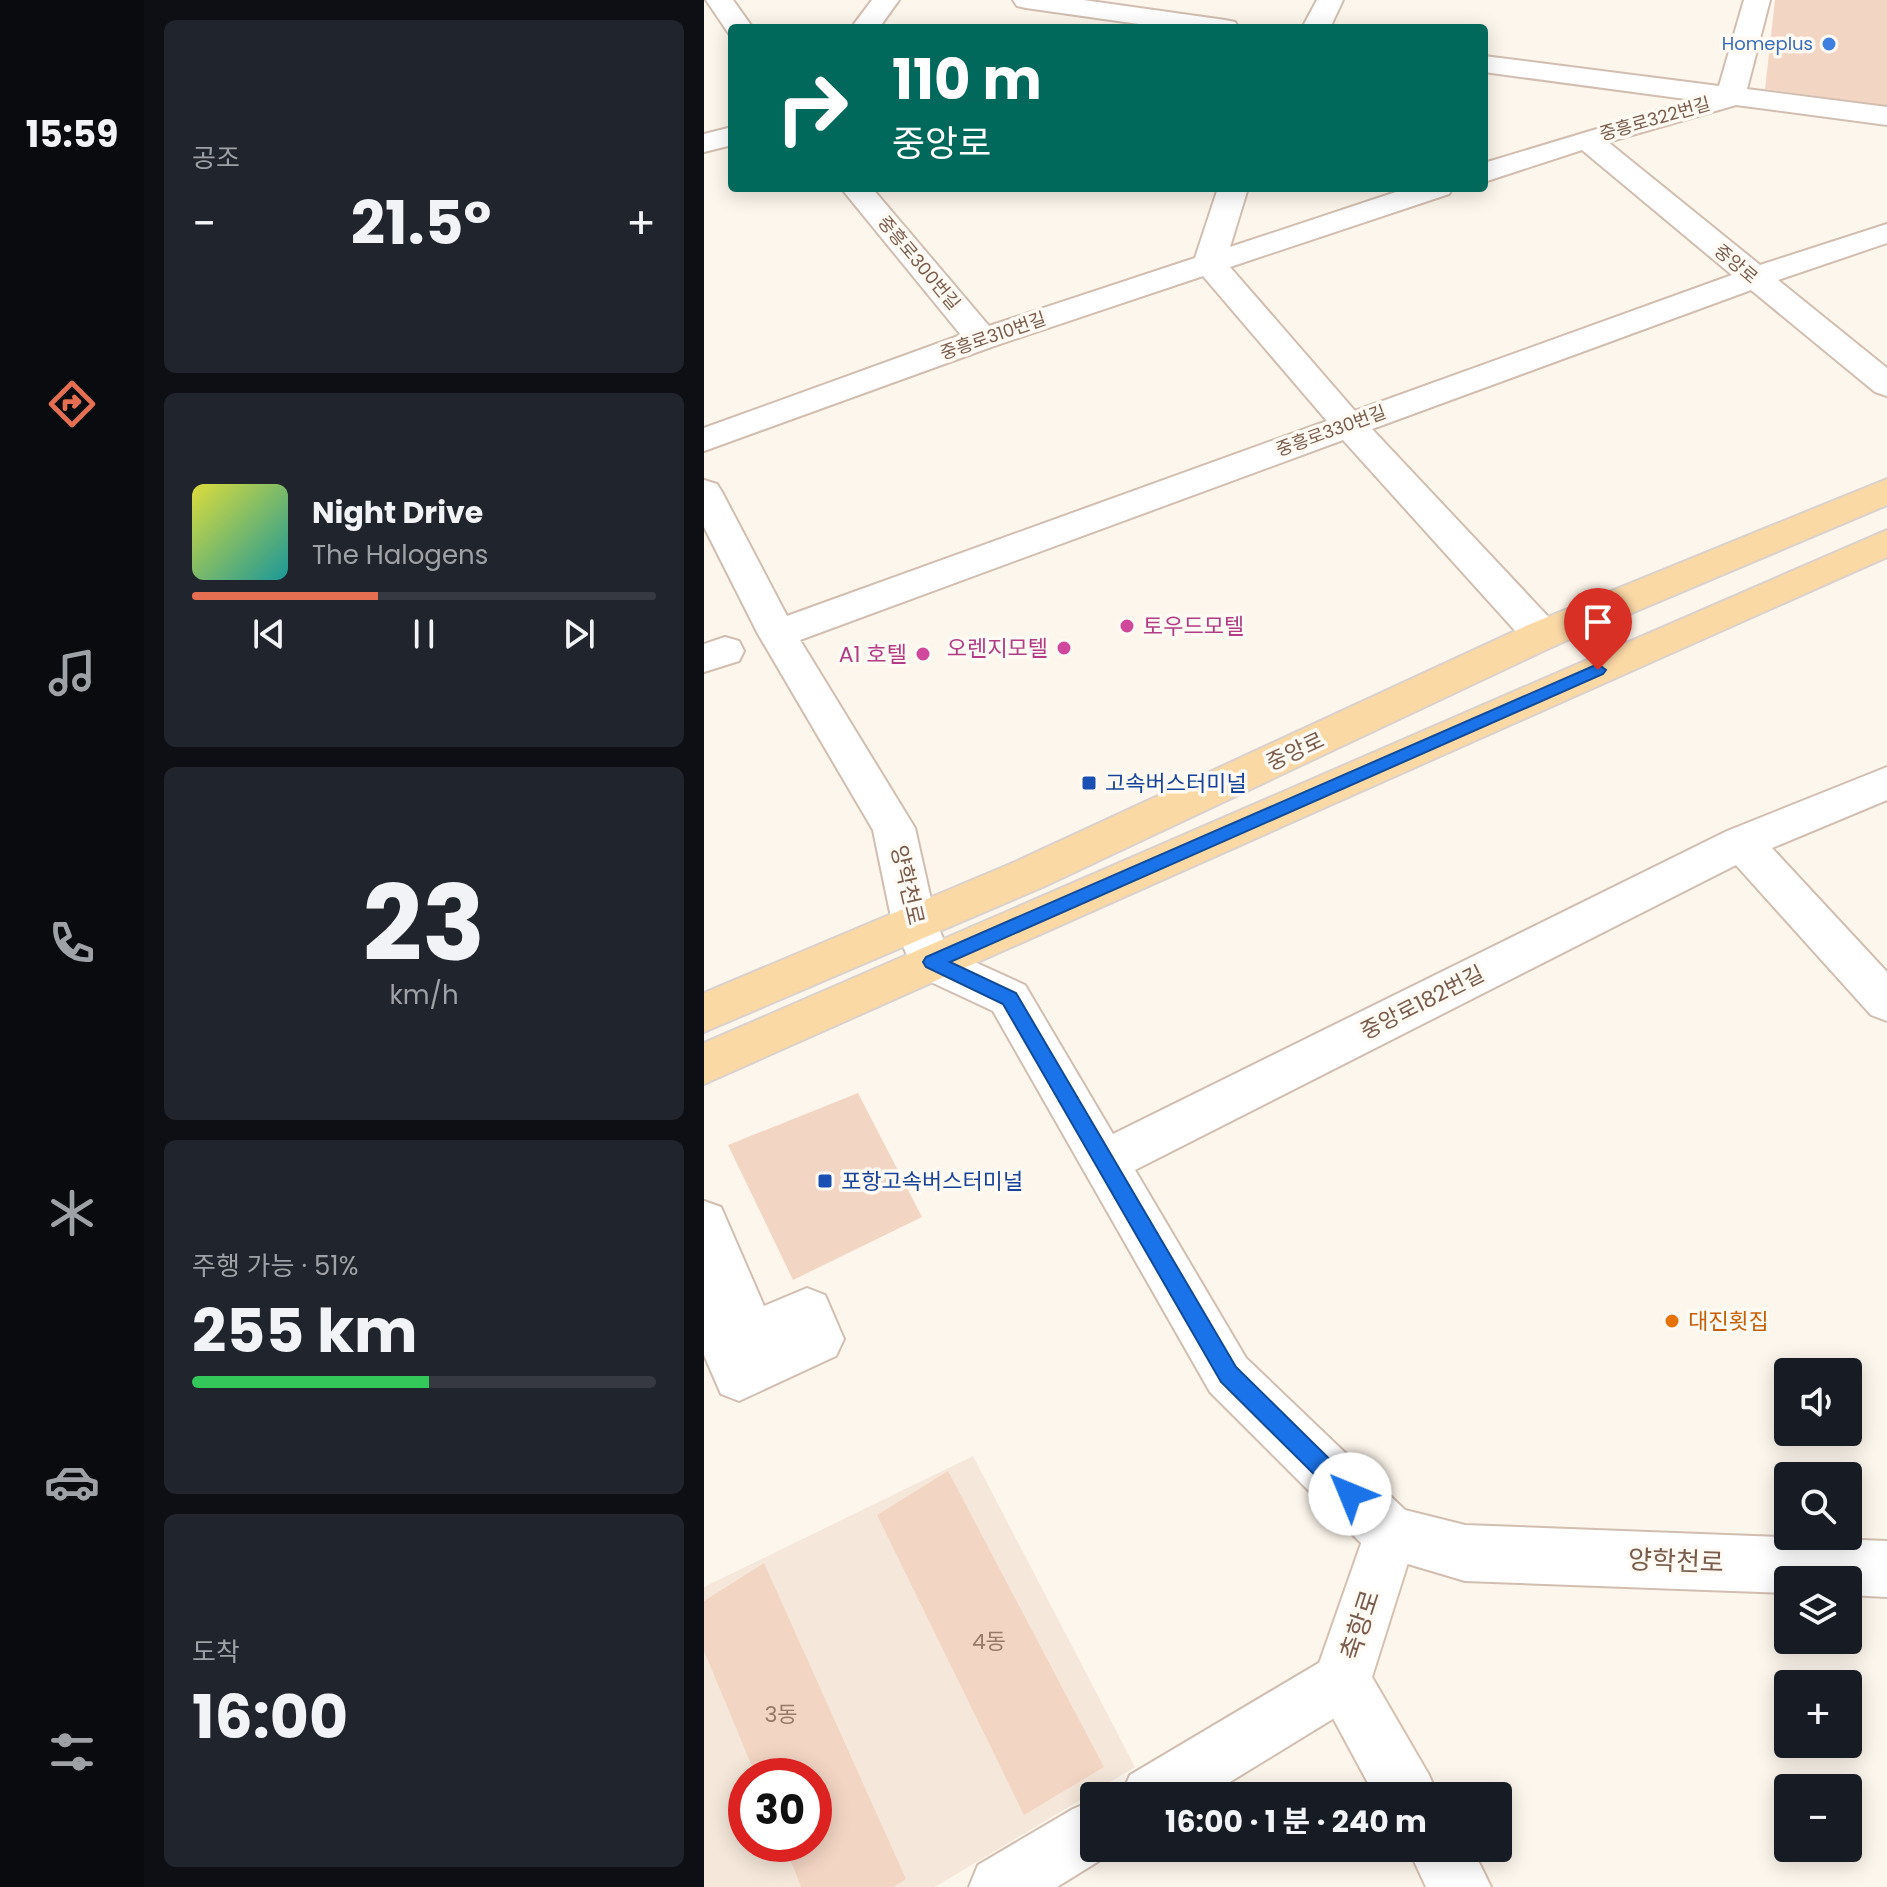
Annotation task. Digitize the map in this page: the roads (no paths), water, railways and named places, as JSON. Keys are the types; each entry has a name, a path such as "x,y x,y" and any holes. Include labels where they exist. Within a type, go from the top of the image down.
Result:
{"main road":[{"name":"중앙로","path":"704,1013 1030,874 1542,635 1887,491"},
{"path":"704,1064 1887,542"}],"street":[{"path":"719,0 736,24"},
{"path":"868,24 886,0"},
{"path":"1026,0 1197,24"},
{"path":"1318,24 1330,0"},
{"name":"중흥로322번길","path":"1488,172 1586,139 1730,98 1757,0"},
{"path":"1488,65 1887,116"},
{"path":"704,143 728,137"},
{"name":"중앙로","path":"1586,139 1887,385"},
{"name":"중흥로300번길","path":"859,192 982,339"},
{"path":"1209,263 1232,192"},
{"path":"1209,263 1426,192"},
{"name":"중흥로330번길","path":"777,634 1753,278 1887,233"},
{"path":"1209,263 1349,425 1542,635"},
{"name":"중흥로310번길","path":"704,440 982,339 1209,263"},
{"name":"양학천로","path":"704,492 777,634 894,828 914,922 932,962"},
{"name":"중앙로182번길","path":"1103,1162 1742,843 1887,783"},
{"path":"1742,843 1887,1002"},
{"path":"932,962 1009,998 1228,1375 1390,1534"},
{"path":"704,1223 752,1336 807,1312 818,1339 739,1376 704,1295"},
{"name":"양학천로","path":"1390,1534 1465,1553 1887,1569"},
{"name":"축항로","path":"1390,1534 1342,1681 1400,1782"},
{"path":"1174,1782 1342,1681"},
{"path":"1000,1887 1080,1838"},
{"path":"1446,1862 1460,1887"}],"place":[{"name":"Homeplus","path":"1829,44"},
{"name":"토우드모텔","path":"1127,626"},
{"name":"오렌지모텔","path":"1064,648"},
{"name":"A1 호텔","path":"923,654"},
{"name":"고속버스터미널","path":"1089,783"},
{"name":"포항고속버스터미널","path":"825,1181"},
{"name":"대진횟집","path":"1672,1321"}]}
